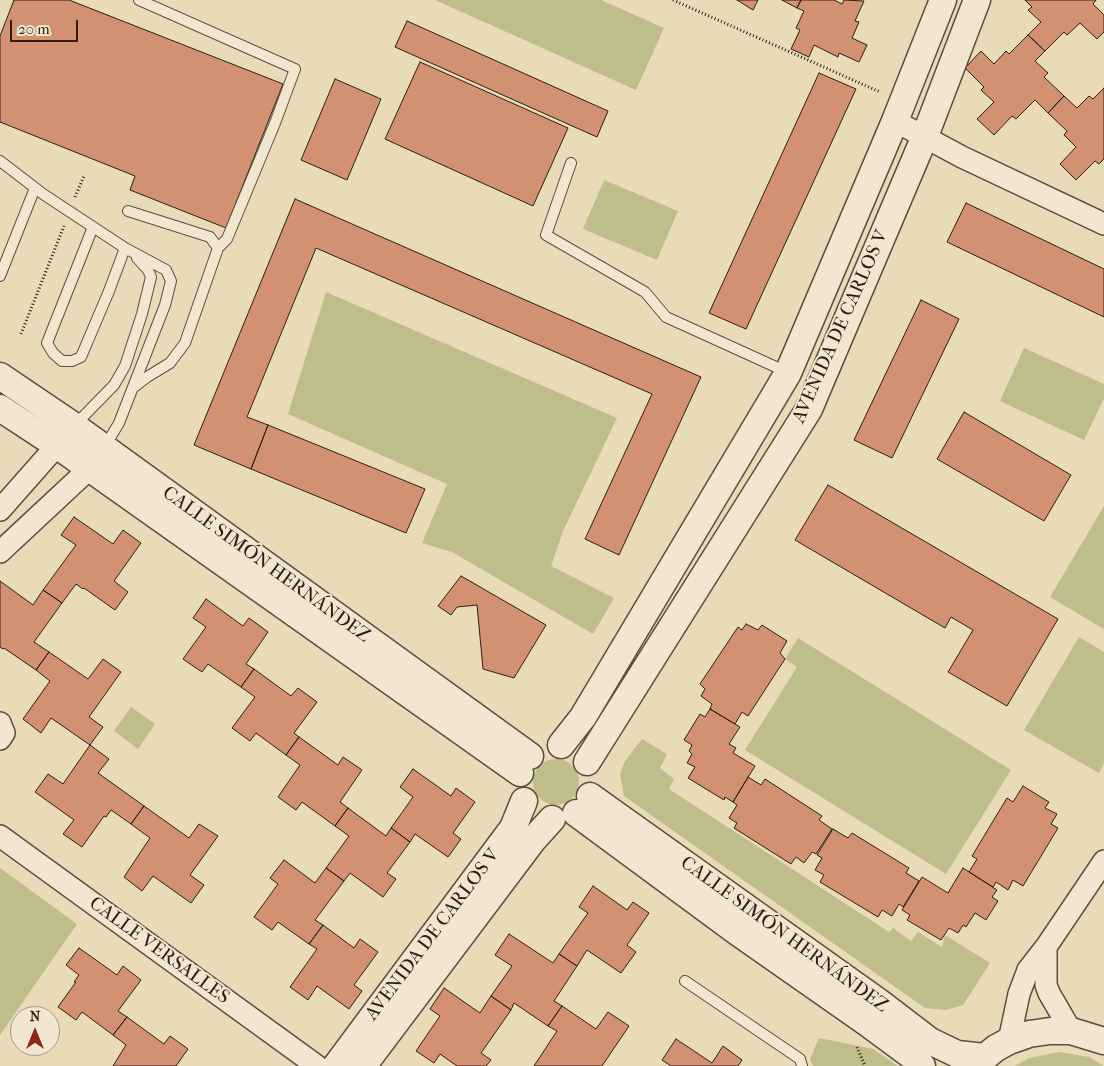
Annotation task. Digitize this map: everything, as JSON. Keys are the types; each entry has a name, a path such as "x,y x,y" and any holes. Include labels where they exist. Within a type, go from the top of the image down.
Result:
{"street":[{"name":"AVENIDA DE CARLOS V","path":"561,746 583,717 788,373 899,112 943,0"},
{"name":"AVENIDA DE CARLOS V","path":"587,762 808,409 925,136 977,0"},
{"path":"899,112 925,136 962,157 1104,224"},
{"name":"CALLE SIMÓN HERNÁNDEZ","path":"0,376 74,426 96,458"},
{"name":"CALLE SIMÓN HERNÁNDEZ","path":"0,408 58,446 96,458 525,764"},
{"path":"0,510 74,426"},
{"path":"0,552 96,458"},
{"path":"0,724 4,733 0,740"},
{"path":"561,746 576,751 587,762 592,773 593,785 573,809 536,813 524,800 520,787 525,764 539,749 561,746"},
{"name":"AVENIDA DE CARLOS V","path":"336,1066 513,828 524,800"},
{"name":"AVENIDA DE CARLOS V","path":"363,1066 526,849 573,809"},
{"name":"CALLE SIMÓN HERNÁNDEZ","path":"573,809 879,1002 930,1041 957,1054 981,1062"},
{"name":"CALLE SIMÓN HERNÁNDEZ","path":"573,809 736,931 866,1022 916,1059 922,1066"},
{"name":"CALLE VERSALLES","path":"0,836 317,1066"},
{"path":"1009,1041 1019,994 1028,970 1046,947 1104,861"},
{"path":"1046,947 1046,984 1049,993 1071,1031"},
{"path":"981,1062 1009,1041 1029,1034 1071,1031 1104,1040"}],"lane":[{"path":"132,389 146,377 170,363 185,343 218,248 227,238 275,123 295,69 139,0"},
{"path":"0,161 35,188 129,251 166,270 171,281 165,305 119,423 96,458"},
{"path":"571,163 546,235 645,292 666,317 788,373"},
{"path":"0,276 35,188"},
{"path":"128,211 210,237 218,248"},
{"path":"93,227 47,343 53,353 62,361 72,361 81,357 109,291 129,251"},
{"path":"74,426 114,384 125,366 142,314 151,277 148,270 129,251"},
{"path":"685,981 800,1059 802,1066"}],"path":[{"path":"673,0 899,112"},
{"path":"21,334 84,176"}],"shaded area":[{"path":"435,0 601,0 664,28 636,90"},
{"path":"604,180 678,211 657,260 583,229"},
{"path":"326,292 617,418 563,531 551,566 614,598 593,634 452,552 422,543 447,484 288,414"},
{"path":"1024,348 1104,384 1104,398 1084,440 1000,401"},
{"path":"1104,506 1104,629 1050,597"},
{"path":"1079,637 1104,652 1104,763 1099,773 1024,730"},
{"path":"798,638 1011,770 946,874 745,750 797,667 785,659"},
{"path":"131,707 155,724 138,749 114,731"},
{"path":"642,739 667,754 660,768 674,779 669,789 889,932 893,928 911,941 918,932 942,947 945,935 990,963 963,1005 946,1010 925,1008 624,796 620,774 625,761"},
{"path":"556,759 569,763 575,769 579,782 575,795 569,801 556,805 543,801 537,795 533,782 537,769 543,763"},
{"path":"0,868 77,924 20,1006 10,1006 10,1021 0,1035"},
{"path":"819,1038 873,1049 898,1066 813,1066 810,1059"},
{"path":"1059,1052 1089,1057 1104,1066 1015,1066 1029,1058"}],"building":[{"path":"14,0 69,0 283,84 226,228 130,190 135,176 0,122 0,36"},
{"path":"737,0 758,0 753,10"},
{"path":"782,0 801,0 797,8"},
{"path":"801,0 834,0 842,4 844,0 864,1 855,21 859,22 852,38 867,45 859,62 839,53 838,57 814,45 809,57 791,49 800,30 796,28 804,11 797,8"},
{"path":"1025,0 1096,0 1093,4 1104,15 1104,32 1097,39 1080,23 1067,35 1064,32 1045,51 1028,35 1041,22 1028,10 1032,7"},
{"path":"407,21 608,111 597,137 395,47"},
{"path":"1028,35 1045,51 1035,61 1048,73 1044,77 1064,96 1048,113 1035,100 1016,119 1012,116 994,135 977,119 994,102 981,90 984,87 965,68 981,51 994,64 1006,51 1009,54"},
{"path":"420,62 568,128 533,206 385,139"},
{"path":"819,73 856,89 746,329 709,313"},
{"path":"335,79 381,99 347,180 301,160"},
{"path":"1104,88 1104,159 1099,164 1095,161 1076,180 1060,164 1076,147 1064,135 1067,131 1048,113 1064,96 1077,108 1089,96 1093,99"},
{"path":"295,199 701,377 619,555 585,539 652,394 316,248 247,417 268,425 251,469 194,445"},
{"path":"966,203 1104,269 1104,317 947,242"},
{"path":"921,300 959,319 892,458 854,440"},
{"path":"964,412 1071,475 1044,521 937,459"},
{"path":"268,425 425,489 406,533 251,469"},
{"path":"828,485 1058,619 1007,706 948,672 973,630 951,617 945,628 795,540"},
{"path":"74,517 113,544 123,530 141,543 114,581 128,592 115,610 76,584 62,603 43,590 76,545 61,535"},
{"path":"461,576 546,625 514,678 483,669 477,605 457,607 451,615 438,606"},
{"path":"0,581 33,605 43,590 62,603 34,642 49,652 36,670 0,647"},
{"path":"206,599 243,626 249,618 268,632 246,664 254,669 241,687 208,664 202,672 183,659 206,627 193,618"},
{"path":"746,624 758,630 762,625 787,641 780,653 785,659 748,716 742,712 735,724 710,709 712,704 701,696 705,689 700,684 738,627 742,630"},
{"path":"49,652 88,679 103,659 121,672 89,717 103,727 90,745 51,718 41,733 23,719 50,681 36,670"},
{"path":"254,669 291,696 298,688 317,702 294,733 299,737 286,755 256,733 250,741 232,728 255,697 241,687"},
{"path":"710,709 740,727 729,744 736,748 733,753 755,766 733,802 725,797 724,800 688,778 695,767 687,763 692,754 689,751 692,745 684,740 700,714 705,717"},
{"path":"299,737 338,765 343,757 362,770 340,802 348,808 335,826 302,802 296,810 278,797 300,765 286,755"},
{"path":"90,745 109,759 98,773 144,806 131,824 111,810 106,817 104,816 82,847 63,834 74,820 35,792 48,774 63,784"},
{"path":"413,769 451,796 456,788 475,802 453,833 461,839 448,857 415,834 410,842 391,828 413,797 400,787"},
{"path":"748,777 761,785 765,779 822,816 819,820 832,829 816,854 812,852 804,863 796,857 791,864 734,828 737,823 729,818 737,805 733,802"},
{"path":"1023,786 1049,802 1045,808 1057,814 1051,824 1058,828 1023,886 1013,880 1008,890 996,882 993,887 969,872 977,859 972,856 1007,798 1013,802"},
{"path":"144,806 189,838 199,824 218,836 190,875 204,885 191,903 153,876 142,891 124,877 150,838 131,824"},
{"path":"348,808 386,836 391,828 410,842 387,873 396,879 383,897 350,873 344,881 326,868 349,836 335,826"},
{"path":"833,829 848,838 852,833 909,868 906,873 919,881 903,907 899,904 892,916 882,910 878,917 820,882 824,875 815,870 822,858 817,855"},
{"path":"284,860 315,883 326,868 344,881 315,920 323,925 309,944 278,922 272,930 254,917 278,884 270,878"},
{"path":"963,868 997,890 992,897 998,901 986,920 975,913 966,927 963,925 958,933 949,928 941,940 907,920 910,915 902,910 922,877 948,893"},
{"path":"593,886 627,910 633,902 649,913 627,945 636,952 621,973 587,950 577,966 559,954 588,913 579,907"},
{"path":"323,925 354,948 360,939 378,952 354,985 362,991 349,1009 317,986 308,1000 290,987 317,949 309,944"},
{"path":"509,934 553,963 559,954 577,966 554,1001 562,1006 548,1026 514,1003 511,1010 491,996 512,966 495,955"},
{"path":"79,948 117,975 123,966 141,980 118,1011 127,1017 113,1035 82,1012 76,1020 60,1008 59,1006 79,975 66,965"},
{"path":"444,988 480,1013 491,996 511,1010 481,1053 491,1060 486,1066 457,1066 440,1054 434,1063 416,1051 440,1016 430,1009"},
{"path":"562,1006 596,1029 608,1012 629,1026 602,1066 534,1066 557,1031 548,1026"},
{"path":"127,1017 164,1044 170,1036 188,1049 176,1066 113,1066 126,1045 113,1035"},
{"path":"676,1039 712,1063 723,1046 742,1060 738,1066 671,1066 662,1060"}]}
